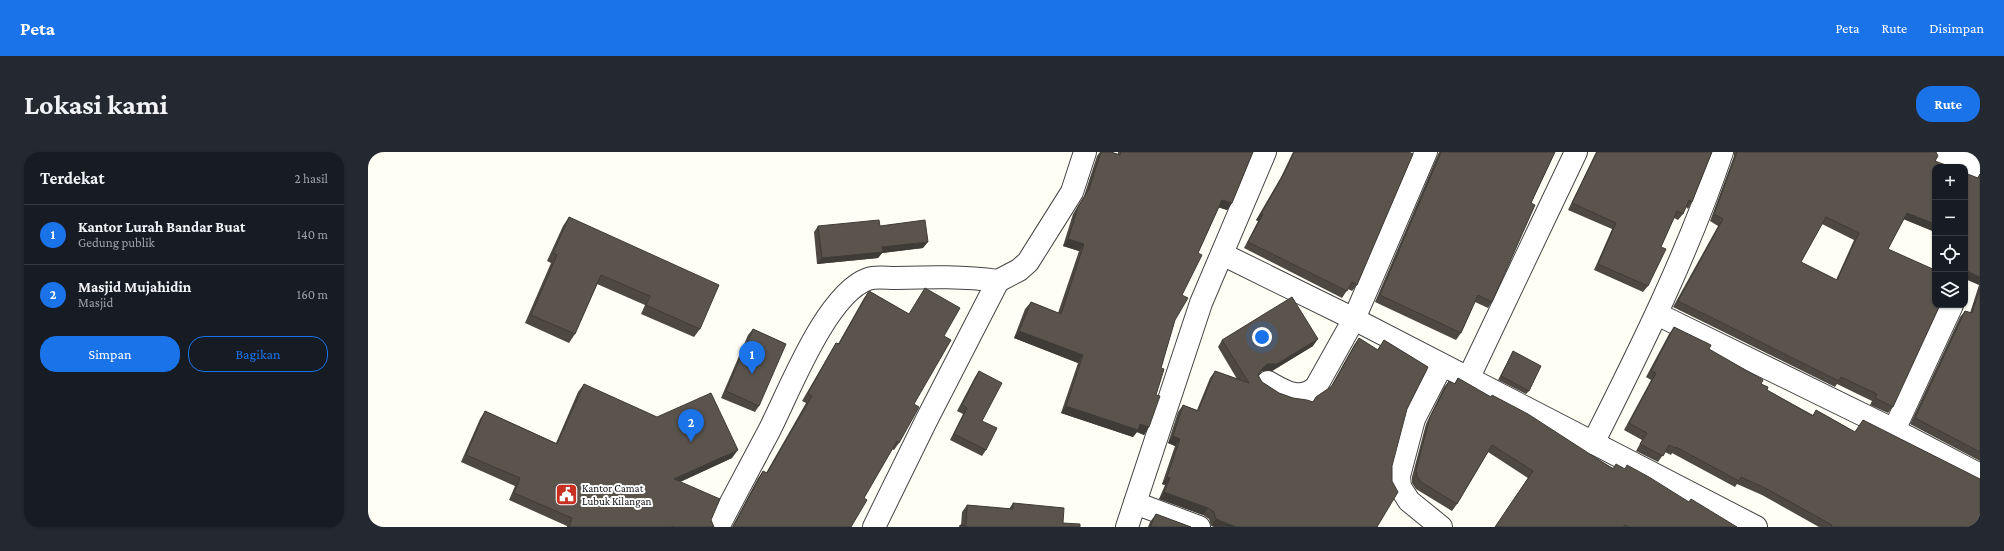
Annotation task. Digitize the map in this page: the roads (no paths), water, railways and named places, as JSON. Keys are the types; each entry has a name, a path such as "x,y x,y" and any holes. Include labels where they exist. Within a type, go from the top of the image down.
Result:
{"street":[{"path":"718,527 757,454 799,367 821,329 841,300 855,286 870,278 952,276 998,281 1019,270 1028,262 1072,192 1085,152"},
{"path":"1127,527 1201,302 1265,152"},
{"path":"1268,382 1291,394 1301,395 1310,393 1316,387 1354,319 1426,152"},
{"path":"1468,379 1576,152"},
{"path":"1593,443 1657,314 1690,239 1722,152"},
{"path":"1940,152 1980,169"},
{"path":"1222,254 1354,319 1756,527"},
{"path":"874,527 926,421 998,281"},
{"path":"1894,430 1951,308"},
{"path":"1657,314 1894,430 1980,475"},
{"path":"1441,527 1409,501 1400,487 1399,476 1414,419 1442,365"},
{"path":"1135,503 1199,527"}],"place":[{"name":"Kantor Lurah Bandar Buat","path":"752,374"},
{"name":"Masjid Mujahidin","path":"691,442"},
{"name":"Kantor Camat Lubuk Kilangan","path":"567,494"}]}
